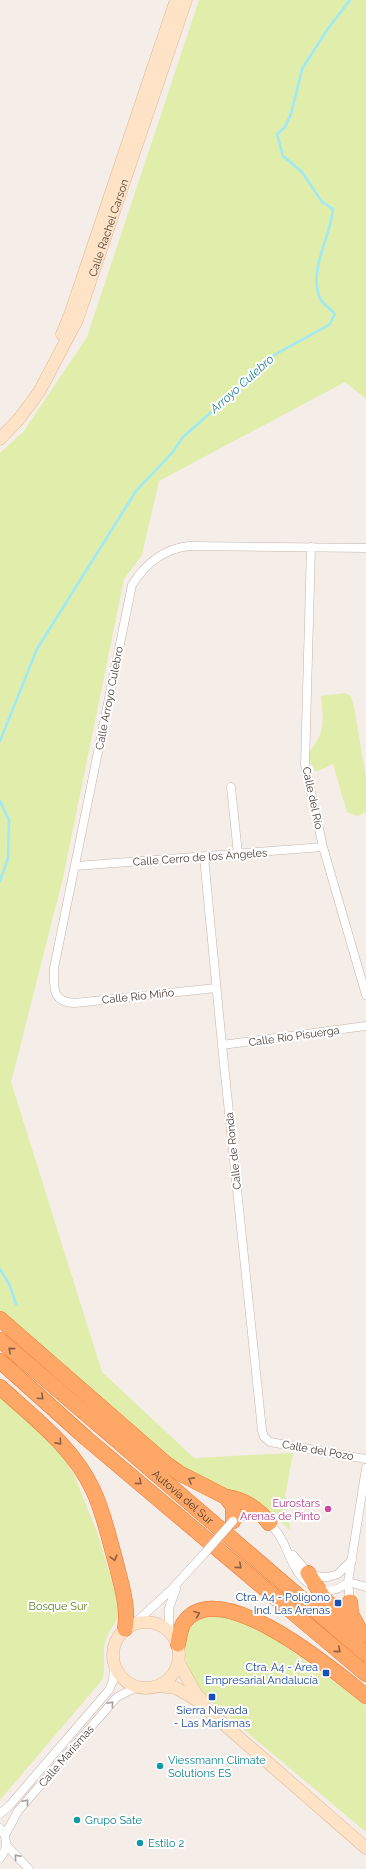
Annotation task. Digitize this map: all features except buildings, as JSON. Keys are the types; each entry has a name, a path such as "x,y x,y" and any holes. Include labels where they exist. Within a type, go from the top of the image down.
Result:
{"highway":[{"path":"0,1319 165,1463 185,1476 226,1497 234,1498 247,1504 260,1512 268,1523"},
{"name":"Autovía del Sur","path":"0,1340 366,1654"},
{"path":"30,1345 100,1418 150,1461 168,1485"},
{"name":"Autovía del Sur","path":"0,1361 6,1368 86,1438 366,1674"},
{"path":"0,1387 56,1438 85,1474 94,1491 106,1526 130,1626"},
{"path":"226,1497 233,1506 233,1521"},
{"path":"308,1573 316,1588 326,1600 364,1633"},
{"path":"350,1602 351,1614 364,1633"},
{"path":"178,1644 184,1623 193,1614 218,1609 231,1611 254,1619 285,1636 366,1696"}],"main road":[{"name":"Calle Rachel Carson","path":"0,429 31,390 56,348 70,315 176,0"},
{"name":"Calle Rachel Carson","path":"0,439 19,419 39,392 77,320 186,0"},
{"path":"366,1842 196,1694 179,1663 178,1644 169,1631 153,1622 130,1626 116,1641 113,1649 114,1665 125,1681 137,1687 145,1688 160,1686 176,1688 192,1698 366,1848"},
{"path":"160,1686 172,1676 179,1663"},
{"path":"192,1698 196,1712 322,1819 366,1853"}],"street":[{"name":"Calle Arroyo Culebro","path":"60,1001 54,990 54,968 76,866 132,585 140,571 152,560 179,547 311,546 366,548"},
{"name":"Calle del Río","path":"311,546 306,765 324,847 366,995"},
{"path":"231,787 238,854"},
{"name":"Calle Cerro de los Ángeles","path":"76,866 324,847"},
{"name":"Calle de Ronda","path":"204,857 260,1418 264,1437 270,1442"},
{"name":"Calle Río Miño","path":"60,1001 75,1003 216,988"},
{"name":"Calle Río Pisuerga","path":"222,1045 366,1026"},
{"name":"Calle del Pozo","path":"270,1442 366,1459"},
{"path":"350,1602 348,1582 366,1468"},
{"path":"130,1626 181,1579 233,1521 240,1516 256,1516 268,1523 281,1536 304,1580 316,1588 324,1591 334,1590 342,1587 348,1582"},
{"path":"287,1546 308,1573 328,1577 338,1574 352,1560"},
{"path":"338,1574 348,1582 366,1587"},
{"path":"169,1631 169,1608 173,1592 181,1579"},
{"name":"Calle Marismas","path":"0,1814 22,1792 109,1690 114,1665"},
{"name":"Calle Marismas","path":"5,1835 18,1811 117,1697 137,1687"},
{"path":"0,1828 5,1835 6,1845 5,1851 0,1858"},
{"path":"6,1845 29,1869"}],"green space":[{"path":"199,0 366,0 366,399 345,382 159,481 142,555 124,579 63,878 11,1082 102,1372 194,1458 293,1453 284,1503 291,1531 281,1522 238,1495 184,1472 0,1312 0,453 24,431 87,337"},
{"path":"345,693 351,696 355,712 366,778 366,812 357,816 347,812 333,764 316,772 306,756 317,741 322,729 323,715 321,696"},
{"name":"Bosque Sur","path":"0,1396 43,1435 65,1460 75,1477 97,1532 120,1608 118,1618 106,1639 102,1680 0,1800"},
{"path":"229,1616 267,1633 366,1705 366,1832 212,1703 195,1680 187,1663 185,1654 184,1645 186,1633 199,1618"}],"waterway":[{"name":"Arroyo Culebro","path":"0,741 37,649 136,491 172,453 183,437 274,355 329,325 335,314 321,300 317,287 318,265 333,209 322,202 302,172 283,156 277,134 285,127 291,114 302,69 327,30 350,0"},
{"name":"Arroyo Culebro","path":"0,801 9,820 8,858 0,881"},
{"name":"Arroyo Culebro","path":"0,1269 10,1286 16,1304"}],"place":[{"name":"Eurostars Arenas de Pinto","path":"328,1509"},
{"name":"Ctra. A4 - Polígono Ind. Las Arenas","path":"338,1603"},
{"name":"Ctra. A4 - Área Empresarial Andalucía","path":"326,1673"},
{"name":"Sierra Nevada - Las Marismas","path":"212,1697"},
{"name":"Viessmann Climate Solutions ES","path":"160,1766"},
{"name":"Grupo Sate","path":"77,1820"},
{"name":"Estilo 2","path":"140,1843"}]}
